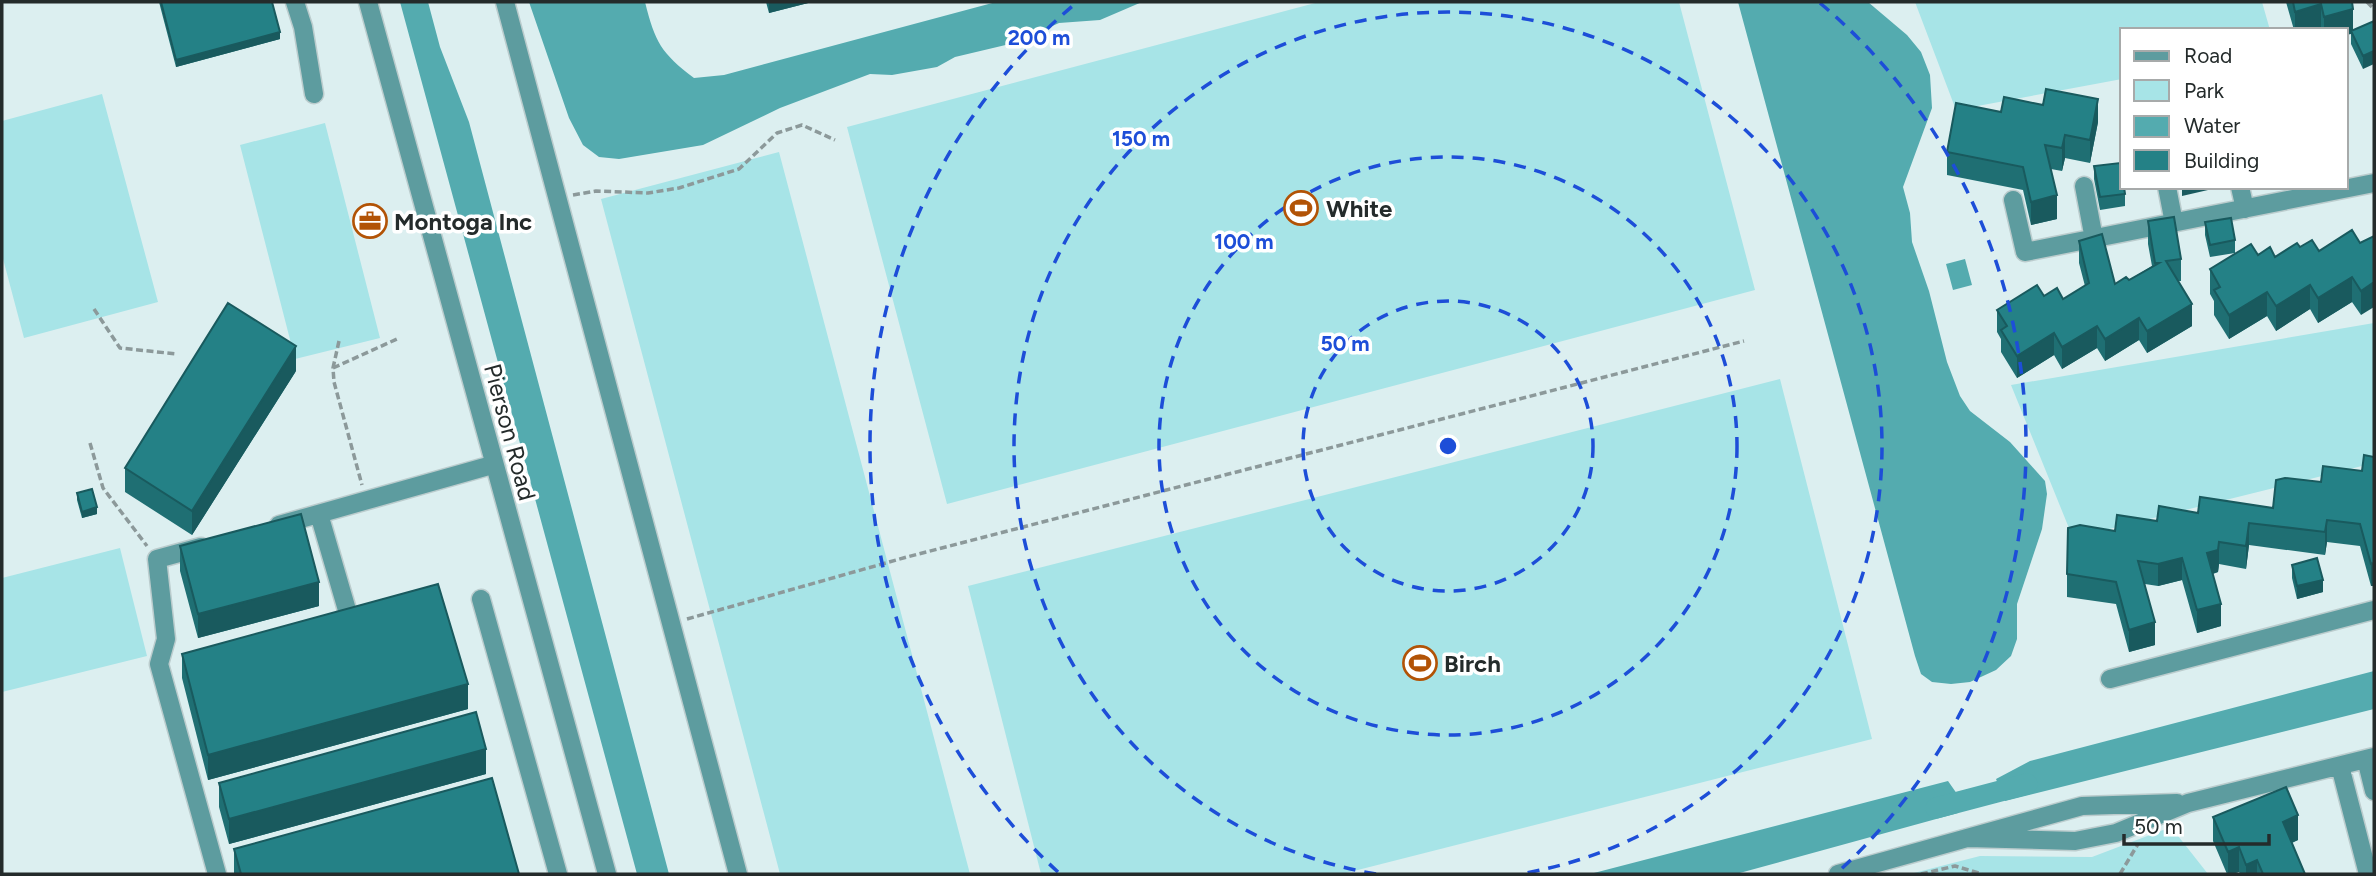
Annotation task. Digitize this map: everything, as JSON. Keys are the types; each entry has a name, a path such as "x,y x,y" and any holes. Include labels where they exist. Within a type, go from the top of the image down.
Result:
{"street":[{"path":"295,2 314,94"},
{"name":"Pierson Road","path":"368,2 492,465 555,678 607,874"},
{"path":"505,2 738,874"},
{"path":"2348,186 2374,183"},
{"path":"2084,186 2094,239"},
{"path":"2167,189 2174,223"},
{"path":"2240,189 2245,209"},
{"path":"2013,200 2025,253 2245,209 2314,191"},
{"path":"257,531 492,465"},
{"path":"319,513 347,610"},
{"path":"217,874 159,664 166,639 157,559 219,541"},
{"path":"481,599 558,874"},
{"path":"2110,680 2374,610"},
{"path":"1968,838 2075,841 2116,832 2188,803 2370,758 2374,791"},
{"path":"2340,766 2368,874"},
{"path":"1838,874 2082,806 2188,803"}],"path":[{"path":"2367,2 2374,9"},
{"path":"558,197 596,191 648,193 679,188 739,169 778,133 802,125 835,139"},
{"path":"94,309 120,348 177,354"},
{"path":"333,368 397,339"},
{"path":"339,341 333,368 334,382 367,500"},
{"path":"671,623 907,557 1744,341"},
{"path":"90,443 103,488 157,559"},
{"path":"2120,874 2138,844"},
{"path":"1922,874 1955,866 1982,874"}],"green space":[{"name":"White","path":"1319,2 1679,2 1755,290 947,504 847,127"},
{"path":"1915,2 2262,2 2269,28 2120,28 2120,79 1956,110"},
{"path":"102,94 158,302 24,338 2,255 2,121"},
{"path":"325,123 380,338 295,359 240,145"},
{"path":"779,152 970,874 780,874 601,199"},
{"path":"2374,323 2374,463 2073,538 2011,385"},
{"name":"Birch","path":"1780,379 1872,739 1342,874 1041,874 968,586"},
{"path":"120,548 147,656 2,692 2,578"},
{"path":"2171,827 2208,874 1910,874 1980,856 2092,857"}],"water":[{"path":"400,2 428,2 440,47 469,122 669,874 637,874"},
{"path":"529,2 645,2 661,46 694,78 724,75 996,2 1142,2 1100,20 1059,23 1014,43 955,57 937,67 892,75 870,74 780,108 703,145 619,159 599,157 583,145 569,118"},
{"path":"1738,2 1868,2 1907,35 1921,52 1930,75 1932,108 1903,187 1910,213 1912,242 1929,291 1947,362 1960,396 1970,411 2010,442 2045,481 2047,494 2042,529 2017,604 2017,639 2011,656 1996,670 1970,682 1932,682 1921,674"},
{"path":"1965,259 1972,285 1953,290 1946,264"},
{"path":"2374,671 2374,709 2005,801 1996,779 2030,761"},
{"path":"1948,781 1962,801 1958,813 1736,874 1590,874"}],"building":[{"path":"161,2 272,2 280,32 176,60"},
{"path":"2293,2 2352,2 2353,9 2324,17 2321,4 2295,12"},
{"path":"2374,21 2374,51 2363,56 2351,31"},
{"path":"2046,89 2098,99 2090,140 2065,135 2062,148 2045,145 2057,195 2031,202 2023,167 1947,152 1956,103 2001,112 2004,97 2043,105"},
{"path":"2120,163 2120,189 2124,189 2125,194 2100,197 2094,166"},
{"path":"2174,217 2181,259 2166,261 2192,304 2147,331 2139,318 2105,339 2097,326 2062,347 2054,333 2017,356 2001,330 2007,326 1997,310 2037,285 2044,296 2057,288 2063,299 2089,283 2079,241 2102,234 2115,284 2126,277 2129,280 2159,263 2155,263 2148,221"},
{"path":"2231,218 2235,240 2210,245 2205,222"},
{"path":"2352,230 2360,243 2374,236 2374,282 2361,291 2352,277 2318,298 2310,285 2276,306 2267,292 2229,315 2214,290 2220,287 2210,269 2251,244 2258,255 2270,247 2275,257 2297,243 2300,247 2312,240 2319,251"},
{"path":"228,303 296,346 192,511 125,468"},
{"path":"2364,455 2374,457 2374,563 2371,564 2360,524 2327,520 2325,532 2249,523 2246,546 2219,542 2218,550 2207,553 2221,604 2197,610 2182,558 2158,564 2138,561 2155,622 2129,630 2116,582 2067,574 2068,528 2080,525 2115,531 2117,515 2157,521 2159,506 2198,513 2200,497 2273,508 2276,480 2285,478 2321,482 2323,466 2362,471"},
{"path":"92,489 97,507 82,512 77,493"},
{"path":"301,514 319,582 198,614 180,546"},
{"path":"2317,558 2323,580 2297,586 2292,565"},
{"path":"438,584 468,684 208,755 182,654"},
{"path":"476,712 486,749 229,819 219,783"},
{"path":"492,778 519,874 241,874 234,849"},
{"path":"2286,787 2298,815 2283,822 2305,874 2263,874 2257,860 2246,865 2239,847 2228,852 2213,817"}],"waterway":[{"path":"1936,808 2027,784"}],"place":[{"name":"White","path":"1301,208"},
{"name":"Montoga Inc","path":"370,221"},
{"name":"Birch","path":"1420,663"}]}
